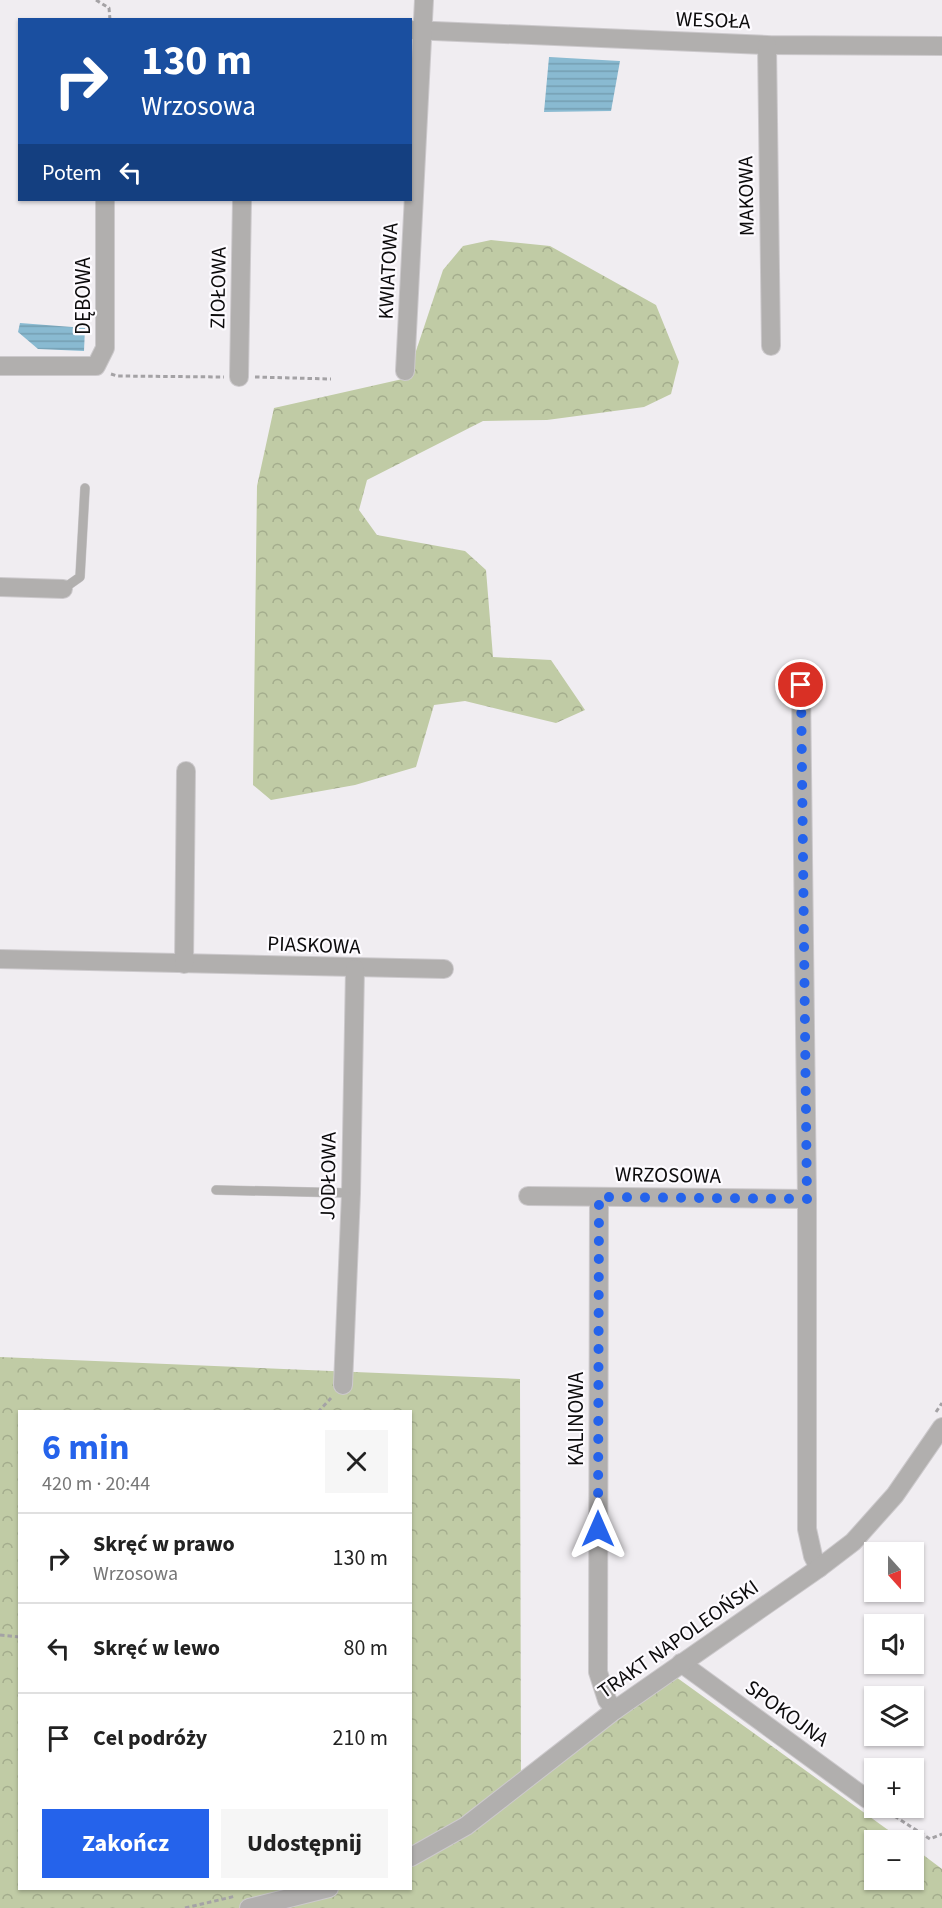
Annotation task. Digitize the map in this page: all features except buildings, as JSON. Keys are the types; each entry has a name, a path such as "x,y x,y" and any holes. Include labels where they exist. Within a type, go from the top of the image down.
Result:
{"street":[{"name":"KWIATOWA","path":"412,172 417,30 424,0"},
{"name":"WESOŁA","path":"417,30 767,45 942,46"},
{"name":"MAKOWA","path":"767,45 771,346"},
{"name":"DĘBOWA","path":"0,366 96,366 105,348 105,201"},
{"name":"ZIOŁOWA","path":"239,377 242,201"},
{"name":"KWIATOWA","path":"405,371 411,201"},
{"path":"0,588 63,589"},
{"path":"801,685 807,1199 807,1529 813,1556 819,1568"},
{"path":"184,964 186,771"},
{"name":"PIASKOWA","path":"0,959 355,969 444,969"},
{"name":"JODŁOWA","path":"343,1385 351,1193 355,969"},
{"name":"WRZOSOWA","path":"528,1196 807,1199"},
{"name":"KALINOWA","path":"599,1197 598,1672 608,1700 615,1710"},
{"name":"TRAKT NAPOLEOŃSKI","path":"412,1856 466,1826 615,1710 853,1542 895,1495 942,1427"},
{"name":"SPOKOJNA","path":"681,1663 864,1796"},
{"path":"243,1902 317,1890"}],"lane":[{"path":"63,589 80,577 82,571 85,488"},
{"path":"216,1190 351,1193"}],"path":[{"path":"96,0 109,8 110,18"},
{"path":"96,366 117,376 331,380"},
{"path":"0,1635 18,1638"},
{"path":"897,1818 930,1839 942,1834"},
{"path":"185,1908 243,1902"}],"green space":[{"path":"491,240 550,246 656,305 679,362 671,394 644,407 547,420 483,421 367,480 359,510 377,535 465,551 486,570 493,657 551,660 585,710 556,723 465,701 434,705 416,767 355,785 271,800 253,785 257,486 274,408 407,378 443,270 463,246"},
{"path":"0,1357 520,1379 521,1790 676,1677 864,1813 864,1818 871,1818 888,1830 864,1830 864,1890 924,1890 924,1856 942,1869 942,1908 0,1908"}],"water":[{"path":"549,57 620,61 611,111 544,112"},
{"path":"20,323 85,328 84,351 38,349 18,332"}],"route":[{"path":"598,1529 599,1197 807,1199 801,685"}]}
